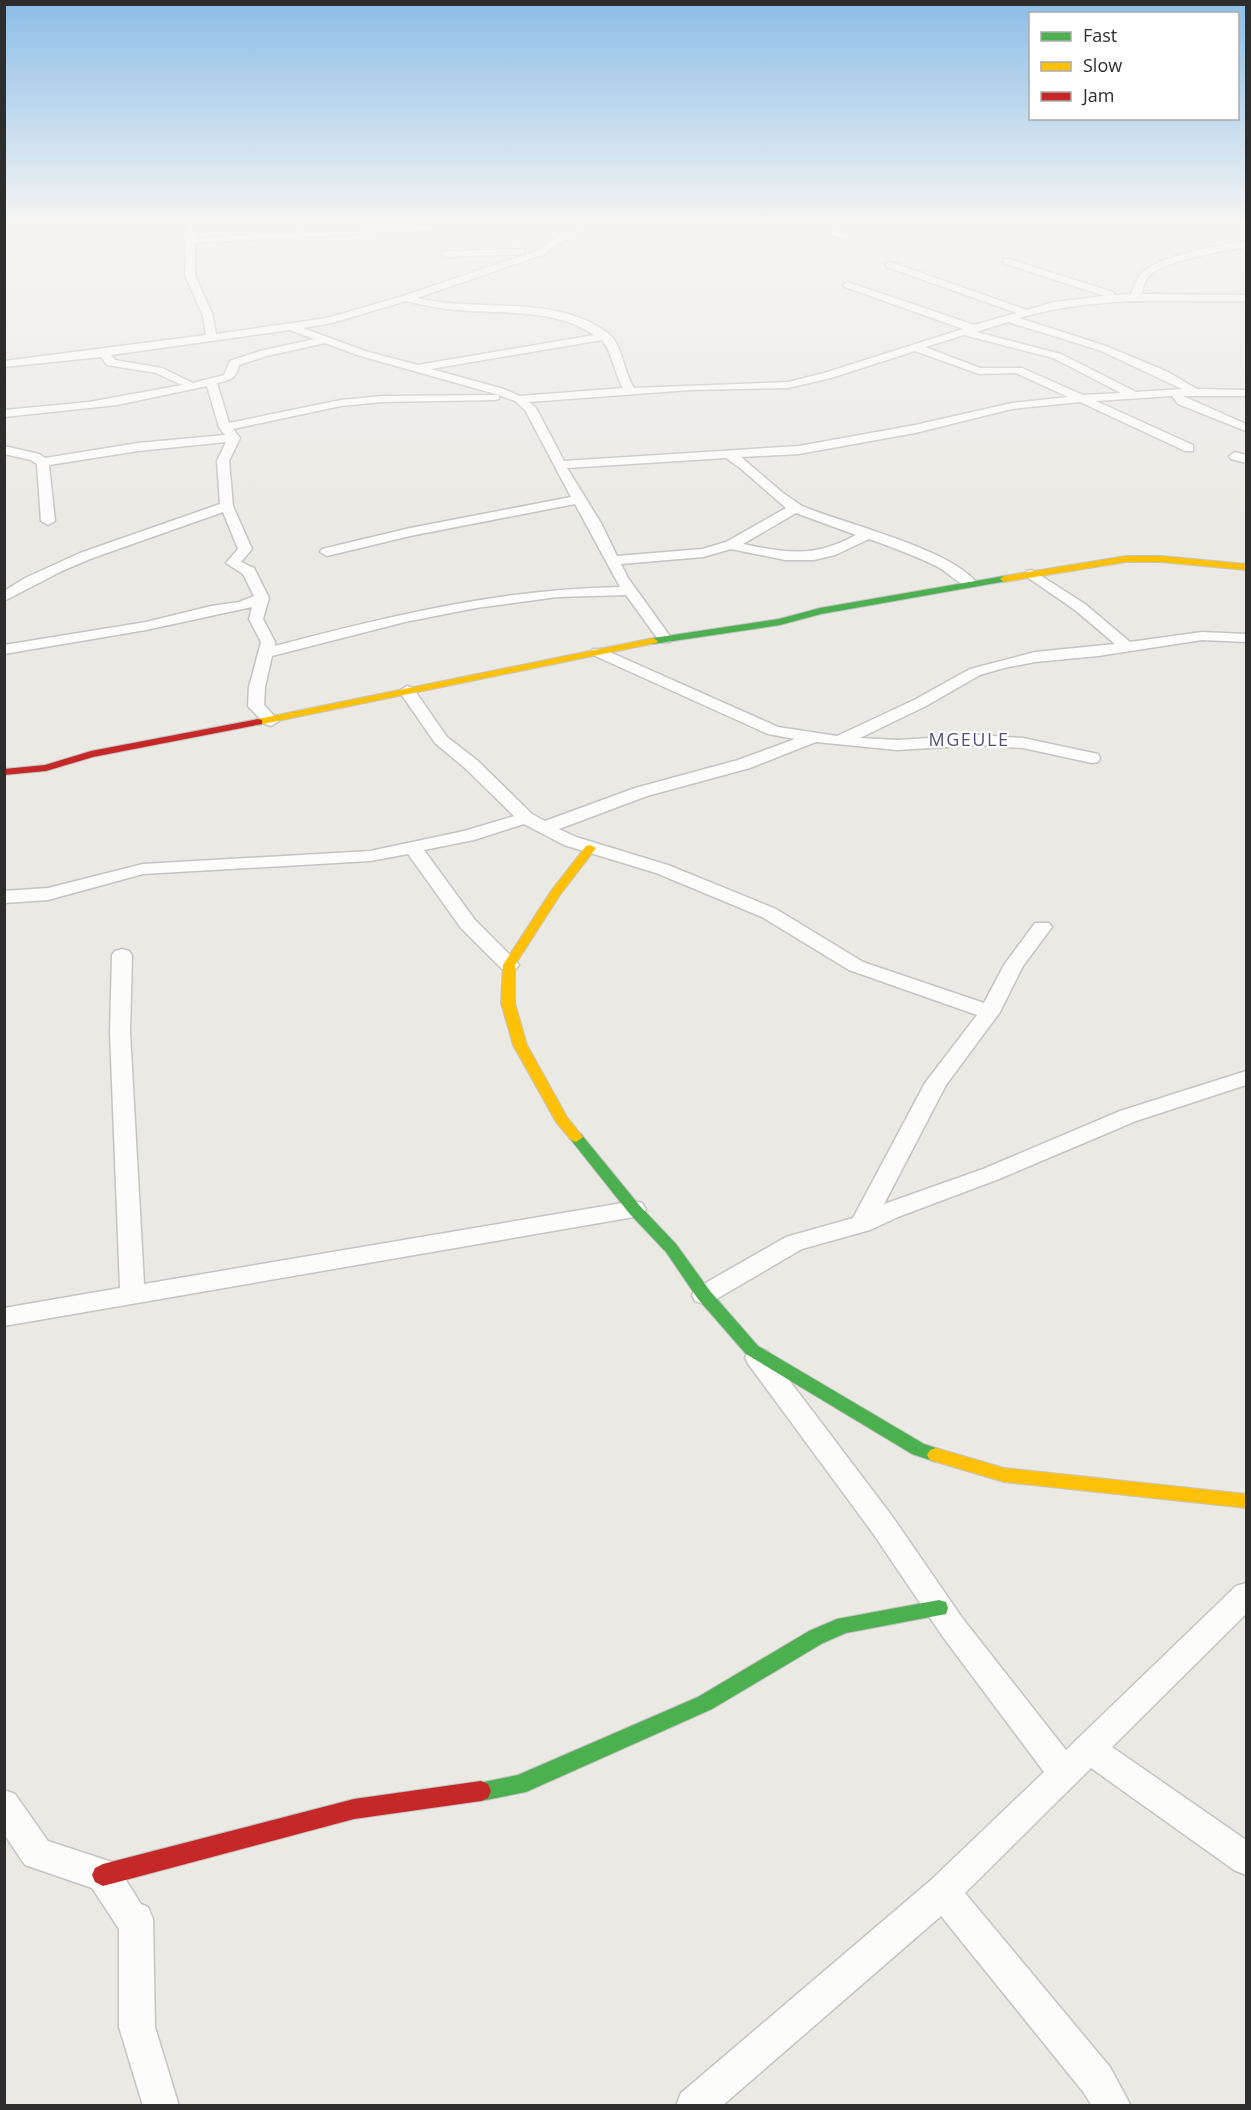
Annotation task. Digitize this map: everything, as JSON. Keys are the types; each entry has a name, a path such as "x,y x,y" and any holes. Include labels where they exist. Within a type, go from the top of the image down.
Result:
{"street":[{"path":"209,320 211,337"},
{"path":"4,364 330,320"},
{"path":"573,320 605,336 610,342 622,376 631,392"},
{"path":"944,320 1057,356 1132,394"},
{"path":"4,450 39,459 42,462 229,433 341,403 382,399 516,398 690,387 788,385 827,376 999,320"},
{"path":"1017,320 1051,329 1093,344 1175,379 1194,392"},
{"path":"294,327 325,340 516,398 530,408 559,465 594,523 612,561 630,591 665,639"},
{"path":"413,368 505,355 605,336"},
{"path":"4,414 100,404 192,387 231,375 234,363 249,357 325,340"},
{"path":"915,347 979,370 1018,370 1189,447"},
{"path":"104,352 111,363 158,370 192,387"},
{"path":"211,382 229,433 223,461 227,506 245,549 233,563 249,571 262,598 256,619 268,642 257,687 256,706 271,721"},
{"path":"1179,392 1177,397 1182,402 1246,428"},
{"path":"559,465 799,450 915,429 1012,406 1132,394 1246,393"},
{"path":"725,453 740,460 771,490 795,508 917,553 944,565 970,583"},
{"path":"42,462 48,521"},
{"path":"327,552 410,532 579,499"},
{"path":"4,597 72,560 186,523 227,506"},
{"path":"612,561 703,553 731,545 795,508"},
{"path":"731,545 806,558 826,555 847,547 866,535"},
{"path":"4,772 46,768 91,754 271,721 598,652 665,639 780,622 820,611 970,583 1136,557 1246,567"},
{"path":"1032,574 1080,607 1126,646"},
{"path":"266,653 368,627 483,603 547,594 630,591"},
{"path":"4,650 146,626 211,610 242,606 262,598"},
{"path":"838,741 920,703 975,672 1035,657 1202,636 1246,638"},
{"path":"1227,636 1246,650"},
{"path":"598,652 774,731 838,741 897,744 979,740 1023,743 1092,758"},
{"path":"407,691 441,740 472,765 526,818 544,828 590,848 662,869 769,913 856,966 990,1012"},
{"path":"544,828 641,792 744,764 815,738"},
{"path":"4,897 48,894 143,869 370,856 468,836 526,818"},
{"path":"412,848 468,924 509,965"},
{"path":"590,848 555,894 509,965 508,1003 520,1045 561,1119 634,1209 671,1248 704,1295 752,1350 882,1524 939,1608 1064,1773"},
{"path":"862,1224 936,1083 990,1012 1014,965 1042,927"},
{"path":"122,955 120,1032 132,1294"},
{"path":"704,1295 794,1243 862,1224 890,1210 991,1174 1128,1116 1246,1078"},
{"path":"4,1317 634,1209"},
{"path":"752,1350 918,1449 1004,1475 1246,1501"},
{"path":"694,2106 943,1892 1246,1594"},
{"path":"4,1805 37,1854 103,1875 354,1809 519,1785 705,1703 816,1637 843,1625 939,1608"},
{"path":"1088,1748 1246,1859"},
{"path":"103,1875 129,1916 136,1918 137,2027 161,2106"},
{"path":"943,1892 1097,2080 1113,2106"}],"traffic: fast":[{"path":"653,641 780,622 820,611 1004,579"},
{"path":"576,1137 634,1209 671,1248 704,1295 752,1350 918,1449 936,1455"},
{"path":"481,1791 519,1785 705,1703 816,1637 844,1625 939,1608"}],"traffic: slow":[{"path":"1004,579 1126,559 1161,559 1246,567"},
{"path":"258,722 653,641"},
{"path":"576,1137 561,1119 520,1045 508,1003 509,965 555,894 590,848"},
{"path":"936,1455 1004,1475 1246,1501"}],"traffic: jam":[{"path":"4,772 46,768 91,754 258,722"},
{"path":"103,1875 354,1809 481,1791"}],"district":[{"name":"MGEULE","path":"969,740"}]}
